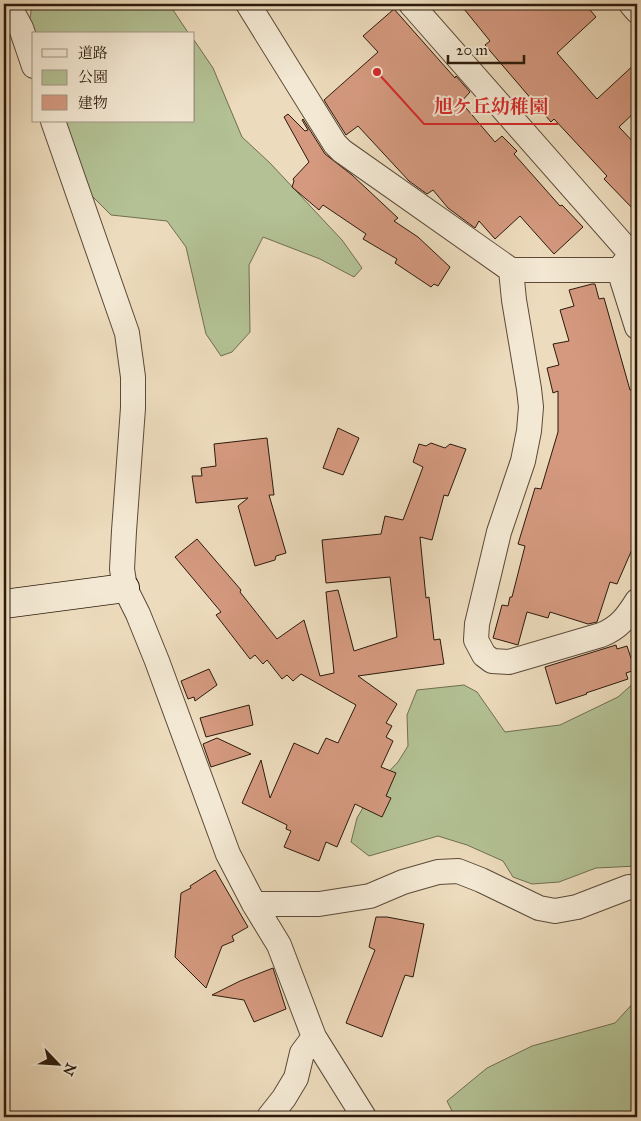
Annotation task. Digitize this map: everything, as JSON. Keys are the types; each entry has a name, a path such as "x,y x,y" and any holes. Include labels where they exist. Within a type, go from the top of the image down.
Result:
{"street":[{"path":"8,4 21,28 32,60"},
{"path":"248,4 335,144 342,151 512,270 629,259"},
{"path":"411,4 629,259 637,327"},
{"path":"631,4 637,11"},
{"path":"53,122 127,333 133,377 134,408 122,569 125,588 154,653 228,854 254,904 279,945 314,1037 364,1117"},
{"path":"512,270 514,300 531,407 529,432 523,461 499,532 477,624 476,640 484,655 492,661 509,662 601,635 615,629 627,618 637,601"},
{"path":"4,604 125,588"},
{"path":"254,904 319,904 370,896 403,882 438,872 458,871 539,908 554,911 577,907 629,887 637,888"},
{"path":"269,1117 296,1078 302,1053 314,1037"}],"green space":[{"path":"32,4 169,4 188,32 33,32 30,19"},
{"path":"195,41 213,68 242,137 270,163 342,240 362,268 354,277 320,259 263,237 249,265 250,332 232,352 221,356 206,334 186,247 167,221 111,215 72,176 53,122 195,122"},
{"path":"637,680 637,866 596,868 559,882 532,884 513,877 503,861 467,845 438,836 369,856 351,842 357,818 377,784 398,762 408,746 407,715 417,690 464,685 477,692 505,732 560,725 618,697"},
{"path":"637,999 637,1117 455,1117 447,1101 487,1068 532,1046 615,1023"}],"building":[{"path":"460,4 585,4 596,17 557,53 597,99 637,62 637,110 619,127 637,146 637,213 604,179 607,176 554,119 551,122 485,45 490,41"},
{"path":"394,9 455,78 456,76 470,92 461,102 495,142 502,136 517,151 514,154 560,206 562,205 583,227 554,254 520,216 495,239 479,221 475,228 448,208 433,190 427,194 409,181 358,126 346,135 324,100 378,52 363,36"},
{"path":"288,114 305,131 308,130 303,119 325,154 352,175 398,218 394,221 418,237 450,267 438,286 434,284 431,287 395,263 397,259 363,239 366,234 323,205 319,210 292,187 293,179 309,162 284,117"},
{"path":"595,284 599,299 604,298 630,390 637,387 637,538 617,584 610,582 597,622 588,624 550,612 548,618 527,612 518,645 493,638 502,605 508,606 510,597 512,597 525,546 518,544 535,488 541,489 558,432 558,391 553,393 547,368 559,365 553,344 569,341 560,310 574,306 569,290"},
{"path":"338,428 359,438 343,475 323,468"},
{"path":"267,438 274,495 269,495 286,553 276,556 275,560 255,566 238,506 248,498 196,503 192,476 202,476 201,468 216,466 214,444"},
{"path":"431,443 445,448 450,444 466,449 448,496 444,495 432,540 420,537 426,598 429,597 434,640 440,639 444,664 358,676 397,704 386,723 392,726 386,737 393,741 381,767 396,773 386,796 391,798 382,817 355,804 337,847 326,842 319,861 284,847 291,831 286,829 287,825 242,803 261,760 270,798 294,743 318,754 326,738 338,743 356,705 301,674 293,681 287,675 282,679 267,660 263,664 255,655 250,659 216,615 221,612 175,557 197,539 241,590 240,592 277,639 304,620 320,676 334,673 326,592 338,590 354,651 397,637 390,577 326,583 322,540 381,534 385,516 403,520 423,467 413,462 419,444 426,446"},
{"path":"616,645 617,649 627,646 635,670 626,673 628,679 556,704 545,667"},
{"path":"209,669 217,685 195,701 194,697 188,699 181,681"},
{"path":"249,705 253,725 206,737 200,718"},
{"path":"217,738 251,754 211,767 203,744"},
{"path":"215,870 248,927 232,936 234,941 222,946 206,988 175,957 181,893"},
{"path":"376,917 387,917 424,924 413,977 405,975 382,1037 346,1023 375,950 369,947"},
{"path":"273,968 286,1009 254,1022 244,1000 212,995 240,981"}],"place":[{"name":"旭ケ丘幼稚園","path":"377,72"}]}
